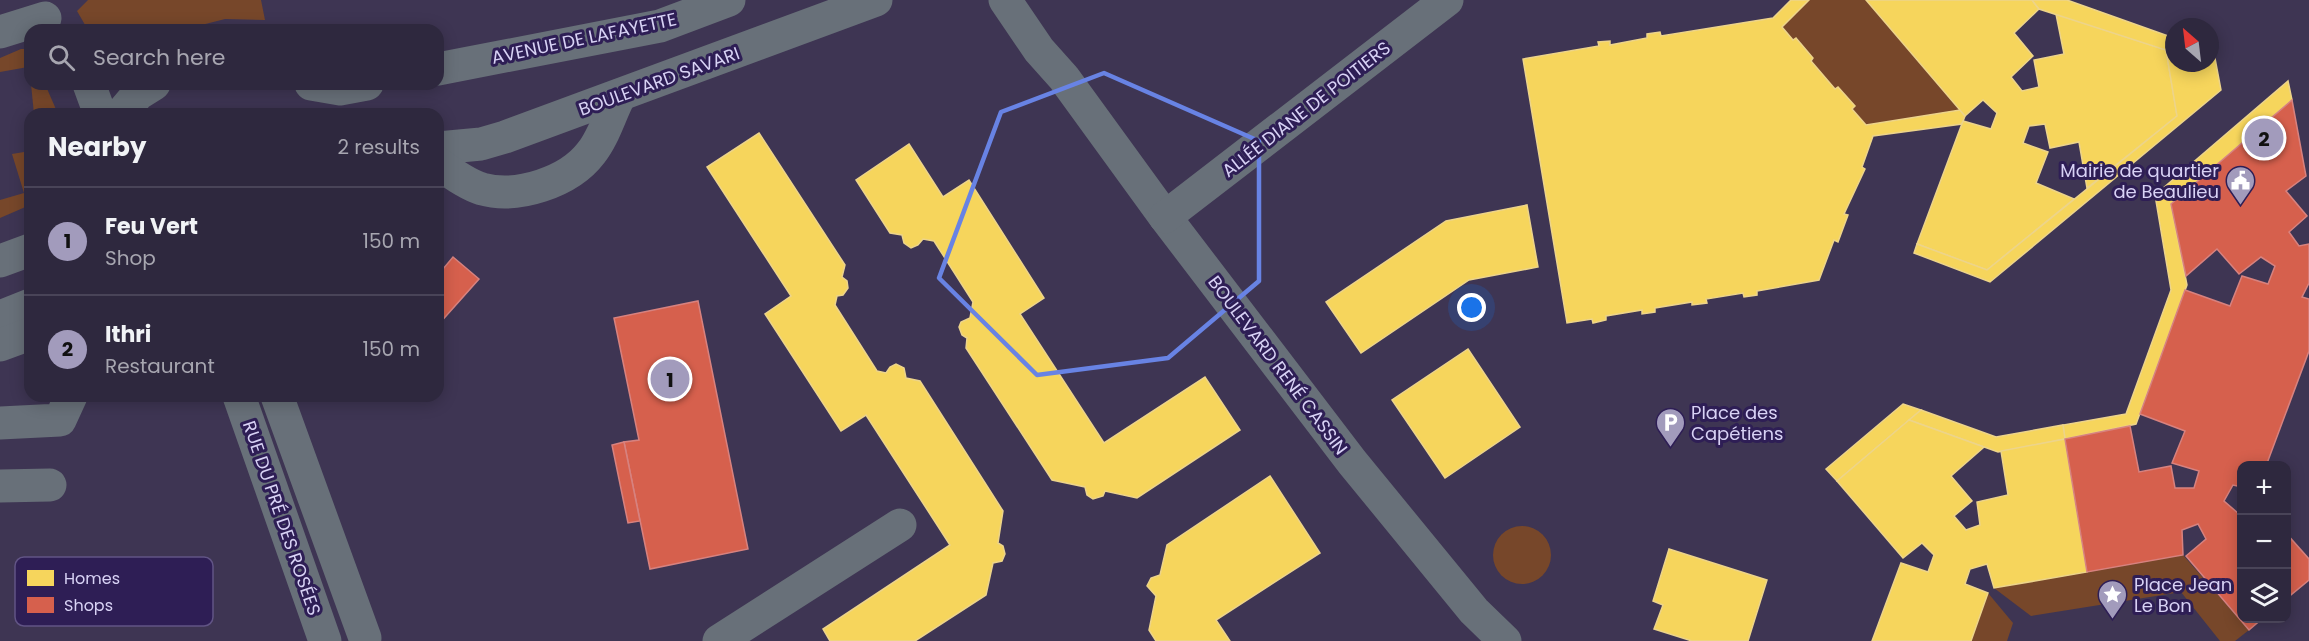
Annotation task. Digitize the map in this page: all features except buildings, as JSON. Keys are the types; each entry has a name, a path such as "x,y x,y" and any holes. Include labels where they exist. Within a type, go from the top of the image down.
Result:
{"street":[{"name":"AVENUE DE LAFAYETTE","path":"444,68 660,26 729,0"},
{"name":"BOULEVARD SAVARI","path":"444,147 481,144 505,137 876,0"},
{"name":"BOULEVARD RENÉ CASSIN","path":"1005,0 1039,51 1064,78 1165,217 1352,462 1474,611 1506,641"},
{"name":"BOULEVARD RENÉ CASSIN","path":"1027,0 1052,47 1064,78"},
{"name":"ALLÉE DIANE DE POITIERS","path":"1165,217 1447,0"},
{"path":"0,32 45,16"},
{"path":"92,90 99,108"},
{"path":"126,108 144,90"},
{"path":"316,90 329,108"},
{"path":"444,167 462,180 482,189 503,191 527,189 556,179 576,168 590,155 620,95"},
{"path":"0,261 24,252"},
{"path":"0,317 24,307"},
{"path":"0,345 24,336"},
{"name":"RUE DU PRÉ DES ROSÉES","path":"241,402 325,641"},
{"name":"RUE DU PRÉ DES ROSÉES","path":"279,402 365,640"},
{"path":"0,423 66,408"},
{"path":"0,471 50,478 0,486"},
{"path":"719,641 900,525"}],"highlighted area":[{"path":"1104,73 1259,141 1259,281 1168,358 1037,375 939,278 1001,112"}],"shaded area":[{"path":"88,0 261,0 265,20 225,19 205,24 85,24 77,11"},
{"path":"1809,0 1866,0 1960,110 1866,125 1852,109 1855,106 1838,87 1835,89 1811,61 1813,58 1797,38 1793,40 1782,27"},
{"path":"24,49 24,68 0,72 0,58"},
{"path":"32,90 48,90 55,108 33,108"},
{"path":"24,152 24,193 12,154"},
{"path":"24,193 24,208 0,218 0,200"},
{"path":"1522,526 1533,528 1546,539 1551,555 1549,566 1538,579 1522,584 1511,582 1498,571 1493,555 1495,544 1506,531"},
{"path":"2183,555 2237,616 2237,623 2243,623 2249,630 2235,641 2220,641 2181,592 2031,616 1994,588"},
{"path":"1988,593 2013,623 2007,641 1971,641"}],"place":[{"name":"Ithri","path":"2264,138"},
{"name":"Mairie de quartier de Beaulieu","path":"2240,206"},
{"name":"Feu Vert","path":"670,379"},
{"name":"Place des Capétiens","path":"1670,448"},
{"name":"Place Jean Le Bon","path":"2113,620"}]}
